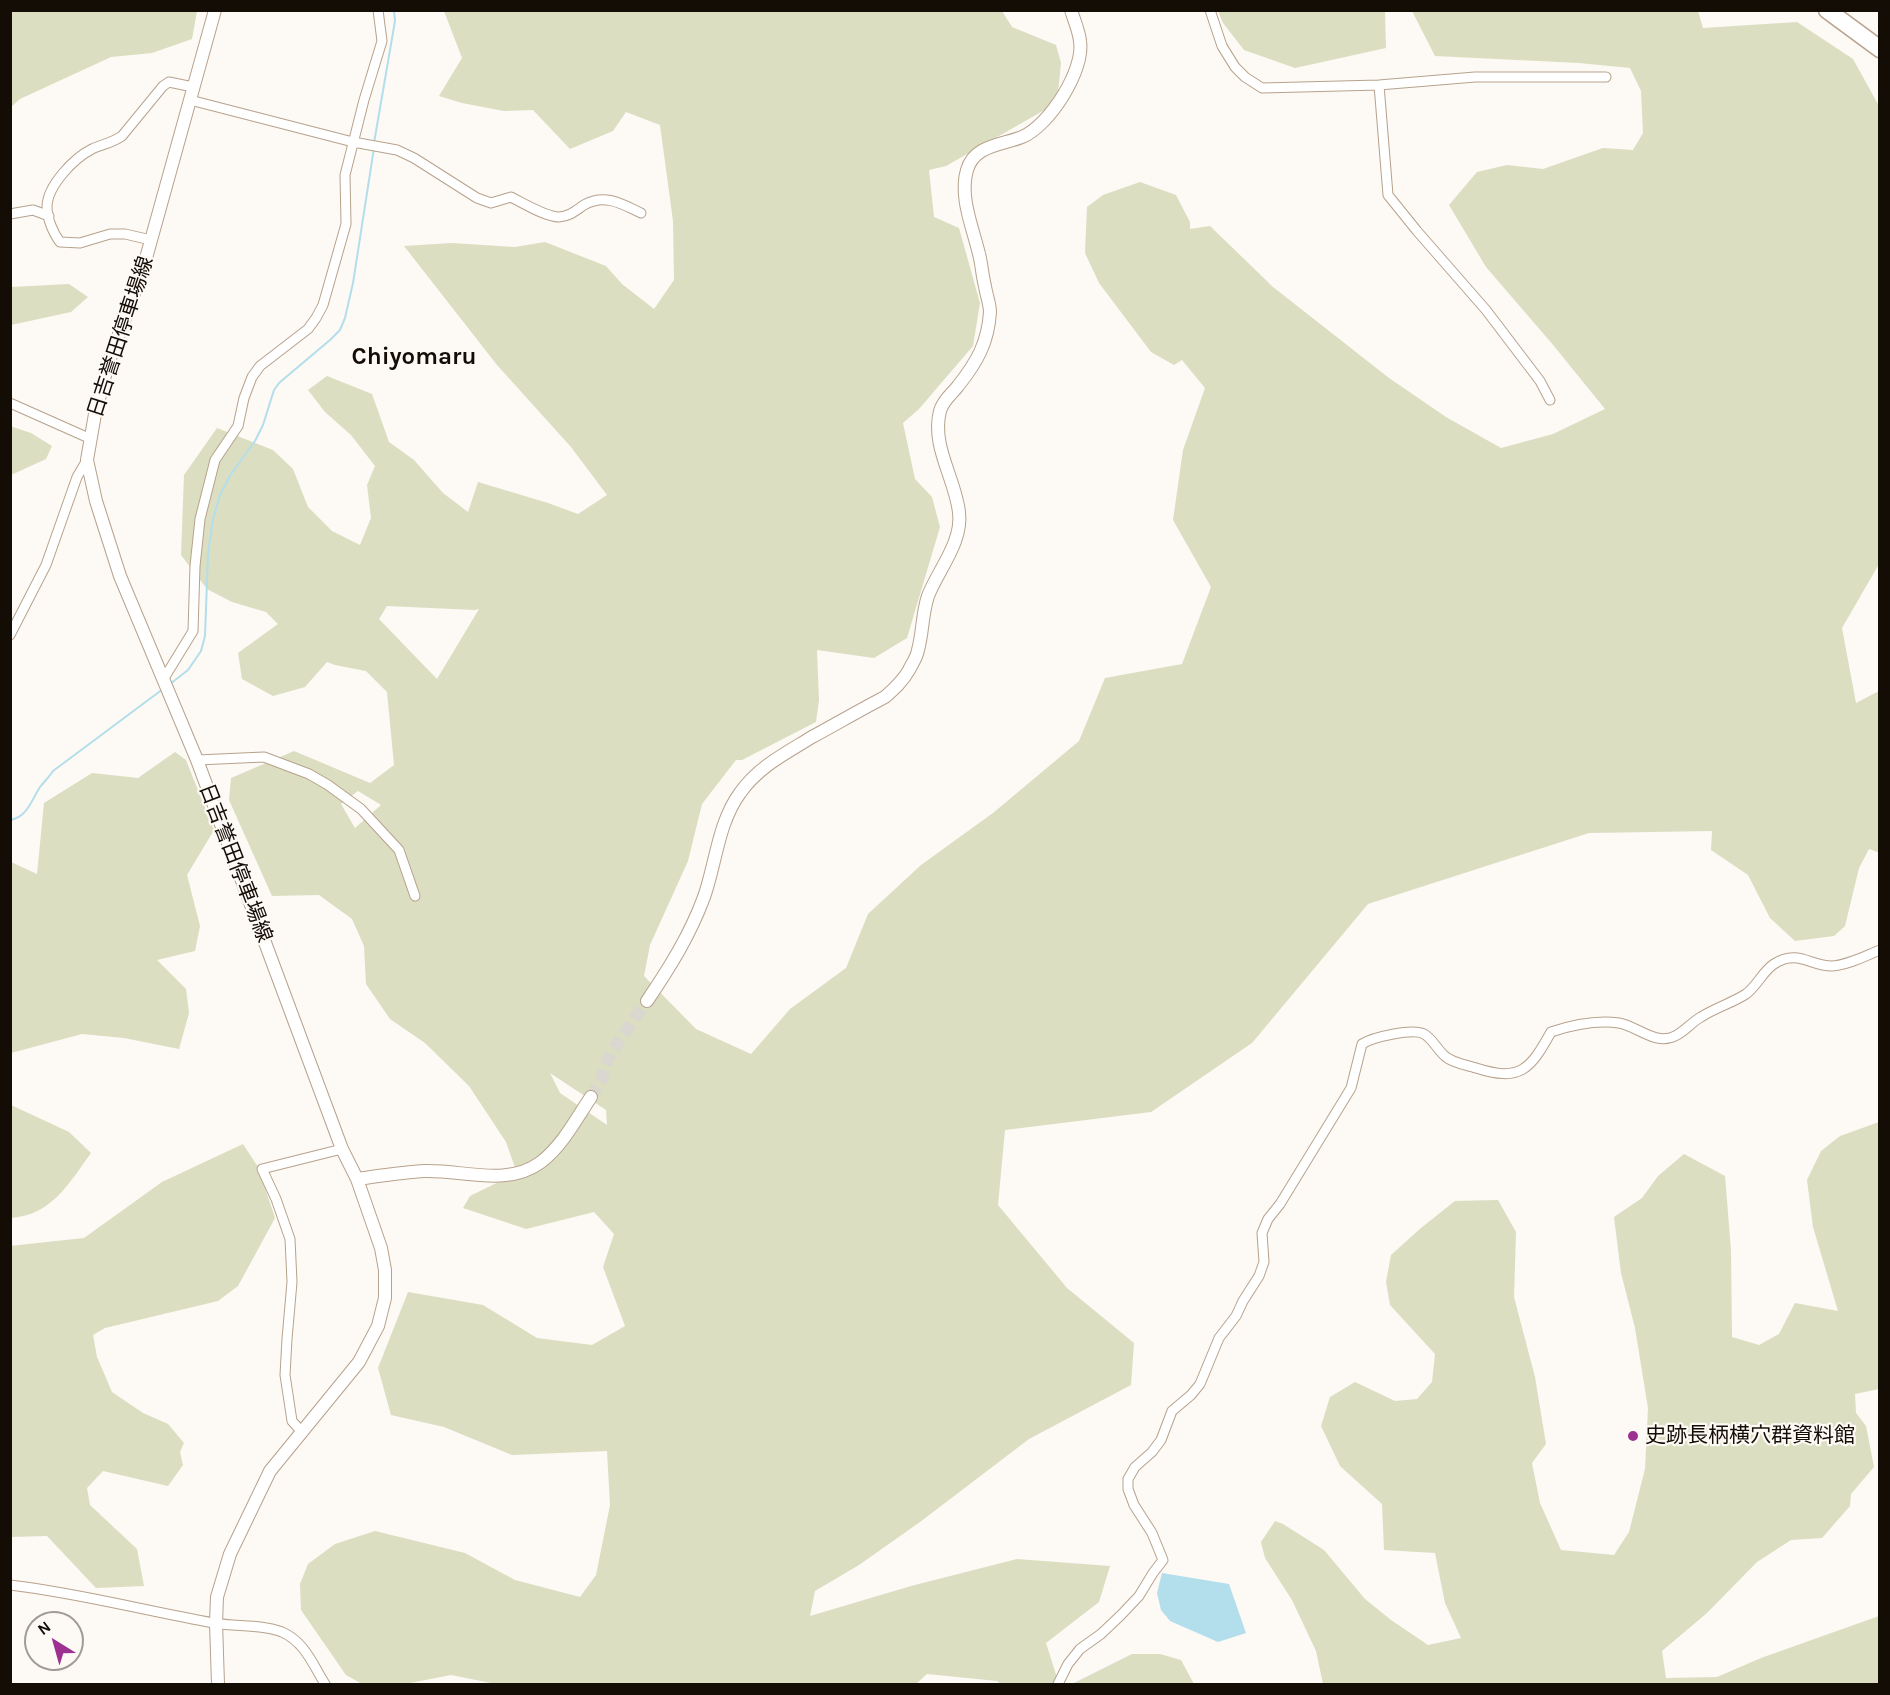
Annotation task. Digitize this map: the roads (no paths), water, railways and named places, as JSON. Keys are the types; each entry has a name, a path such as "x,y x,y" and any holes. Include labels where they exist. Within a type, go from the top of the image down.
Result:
{"highway":[{"path":"1827,10 1880,49"}],"main road":[{"name":"日吉誉田停車場線","path":"215,10 143,269 108,364 87,460 96,501 120,576 197,760 342,1149 357,1179 381,1248 385,1270 385,1298 378,1326 359,1362 270,1471 230,1554 217,1597 218,1684"},
{"path":"647,1001 690,932 705,895 726,820 739,794 760,770 779,757 885,697 908,673 918,651 928,596 956,537 960,514 938,436 937,423 940,408 976,363 986,340 990,310 964,191 966,173 972,159 985,149 1024,136 1037,126 1065,93 1079,64 1081,42 1071,10"},
{"path":"357,1179 425,1171 502,1176 524,1172 553,1152 591,1097"}],"street":[{"path":"163,680 193,631 195,566 200,519 215,460 238,426 244,398 252,377 260,366 308,329 323,304 346,224 345,175 382,41 378,10"},
{"path":"1210,10 1222,46 1231,60 1245,77 1262,88 1312,88 1475,77 1606,77"},
{"path":"151,240 125,234 110,234 80,243 60,242 54,234 47,207 53,187 63,173 90,150 114,142 122,136 163,86 169,82 191,93 353,142 397,150 414,158 477,198 491,203 511,197 556,217 571,215 584,205 599,199 612,200 641,213"},
{"path":"1378,84 1389,195 1417,231 1486,310 1540,381 1550,400"},
{"path":"10,214 33,210 49,216"},
{"path":"10,403 90,439"},
{"path":"10,635 46,565 77,477 87,460"},
{"path":"197,760 264,757 309,774 328,785 361,809 399,850 414,896"},
{"path":"1058,1684 1068,1664 1080,1649 1101,1634 1133,1602 1163,1560 1152,1533 1134,1505 1128,1489 1128,1479 1135,1467 1152,1452 1161,1440 1172,1411 1191,1395 1200,1383 1219,1338 1236,1316 1243,1300 1259,1276 1264,1262 1262,1233 1268,1219 1280,1204 1351,1088 1362,1044 1370,1039 1416,1031 1426,1035 1447,1058 1491,1073 1506,1075 1524,1071 1540,1053 1551,1032 1604,1022 1622,1024 1654,1037 1675,1037 1712,1010 1746,993 1774,963 1795,957 1831,966 1844,964 1880,950"},
{"path":"302,1432 292,1421 285,1375 292,1282 290,1239 262,1169 342,1149"},
{"path":"10,1585 44,1589 216,1623 283,1632 310,1656 325,1684"}],"water":[{"path":"1162,1573 1229,1584 1246,1633 1218,1642 1170,1621 1161,1610 1157,1593"}],"waterway":[{"path":"374,143 395,21 394,10"},
{"path":"170,684 188,670 201,651 205,636 208,554 213,519 220,495 231,474 255,441 263,425 274,390 279,383 340,330 345,318 353,283 374,148"},
{"path":"10,820 25,812 53,771 163,689"}],"tunnel":[{"path":"591,1097 602,1079 611,1053 647,1001"}],"place":[{"name":"史跡長柄横穴群資料館","path":"1633,1436"}],"district":[{"name":"Chiyomaru","path":"414,357"}]}
